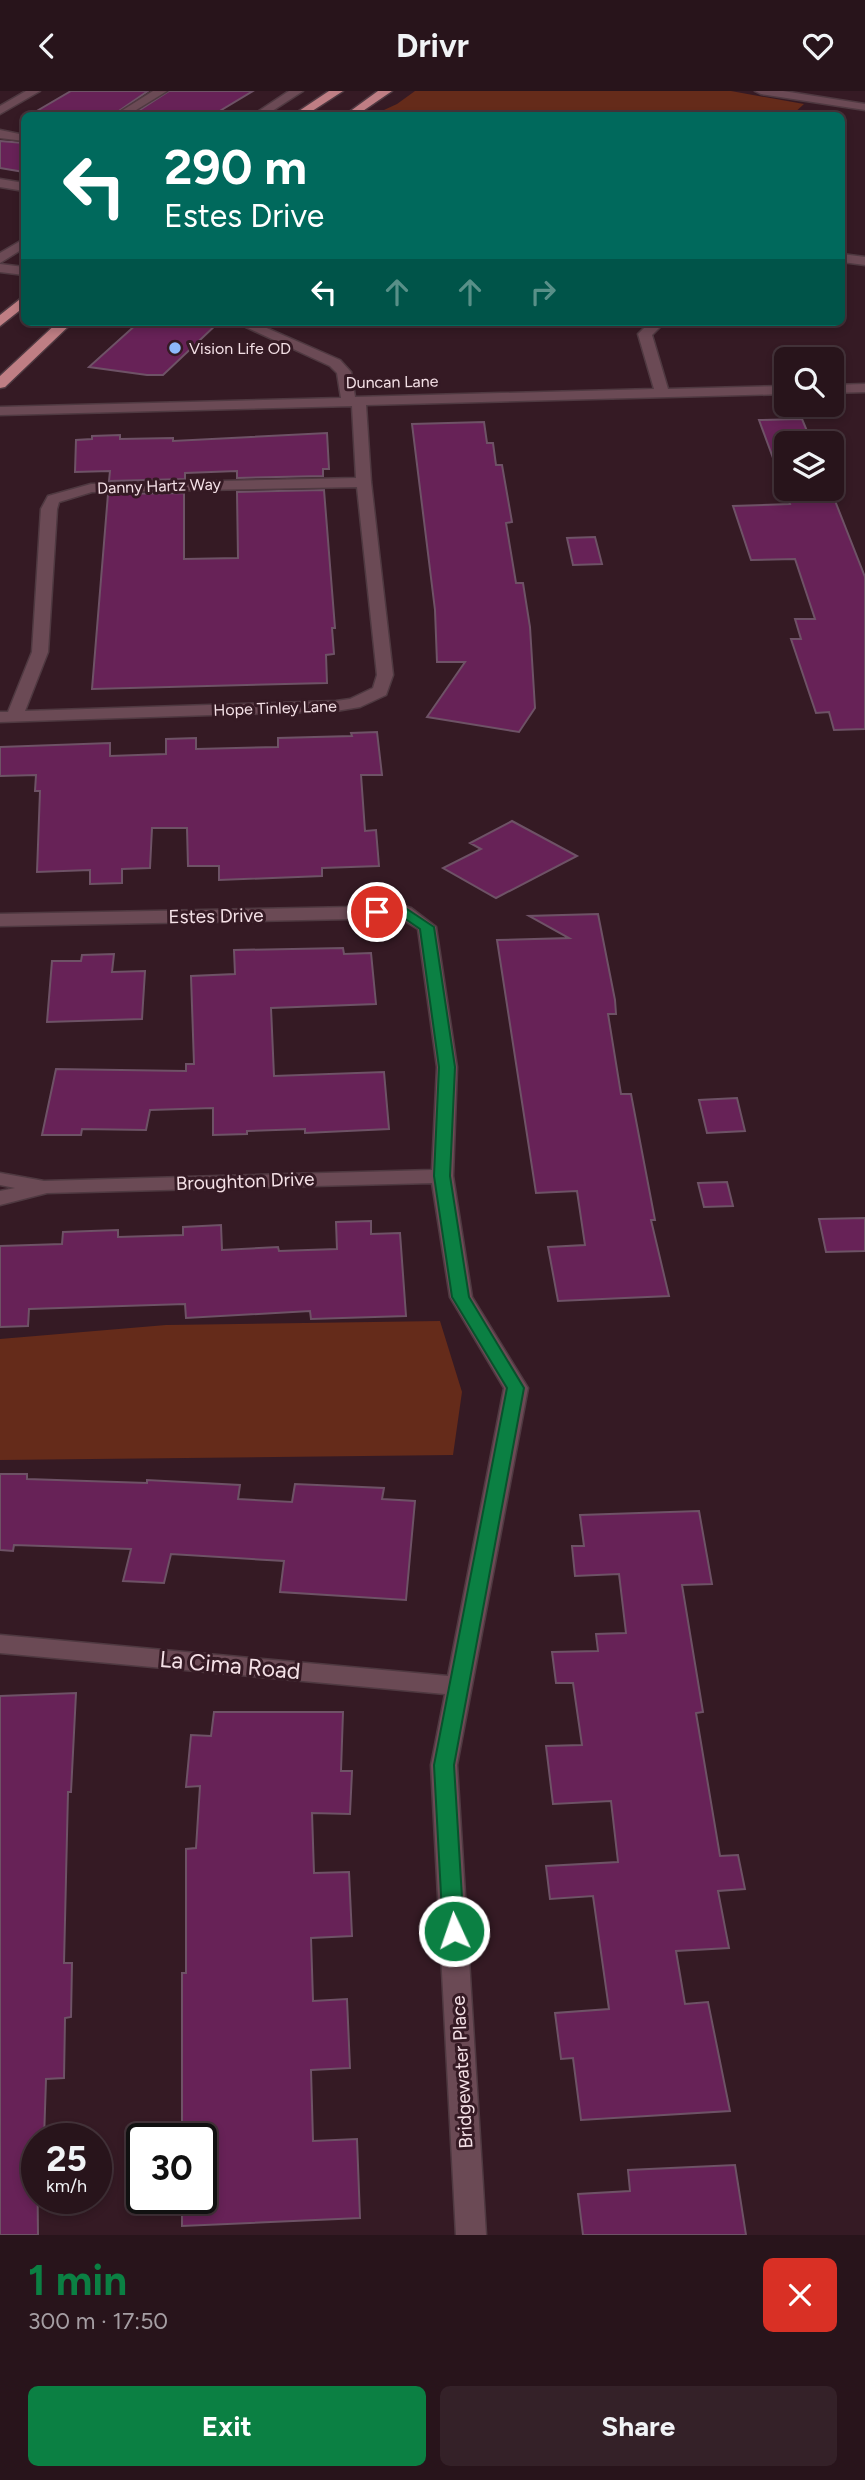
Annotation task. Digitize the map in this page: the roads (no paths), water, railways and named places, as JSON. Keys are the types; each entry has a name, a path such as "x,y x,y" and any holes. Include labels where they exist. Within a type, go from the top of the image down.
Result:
{"main road":[{"path":"304,112 337,91"},
{"path":"354,112 386,91"},
{"path":"0,322 21,303"},
{"path":"0,384 62,326"}],"street":[{"path":"0,111 34,91"},
{"path":"126,112 161,91"},
{"path":"264,112 297,91"},
{"path":"761,91 865,107"},
{"path":"0,134 21,138"},
{"path":"0,183 21,186"},
{"path":"0,259 21,245"},
{"path":"845,258 865,261"},
{"path":"0,268 21,271"},
{"name":"Hope Tinley Lane","path":"8,716 337,706 354,703 380,691 385,675 354,400 344,372 335,363 251,326"},
{"path":"654,326 645,334 662,393"},
{"path":"844,389 865,388"},
{"name":"Duncan Lane","path":"0,411 774,390"},
{"name":"Danny Hartz Way","path":"8,716 40,652 49,509 53,499 91,488 364,482"},
{"name":"Estes Drive","path":"0,920 404,912 427,927"},
{"name":"Bridgewater Place","path":"427,927 447,1067 442,1176 461,1297 516,1388 444,1765 471,2235"},
{"name":"Broughton Drive","path":"0,1179 47,1187 442,1176"},
{"name":"Broughton Drive","path":"0,1198 47,1187"},
{"name":"La Cima Road","path":"0,1644 459,1686"}],"place":[{"name":"Vision Life OD","path":"175,348"}]}
